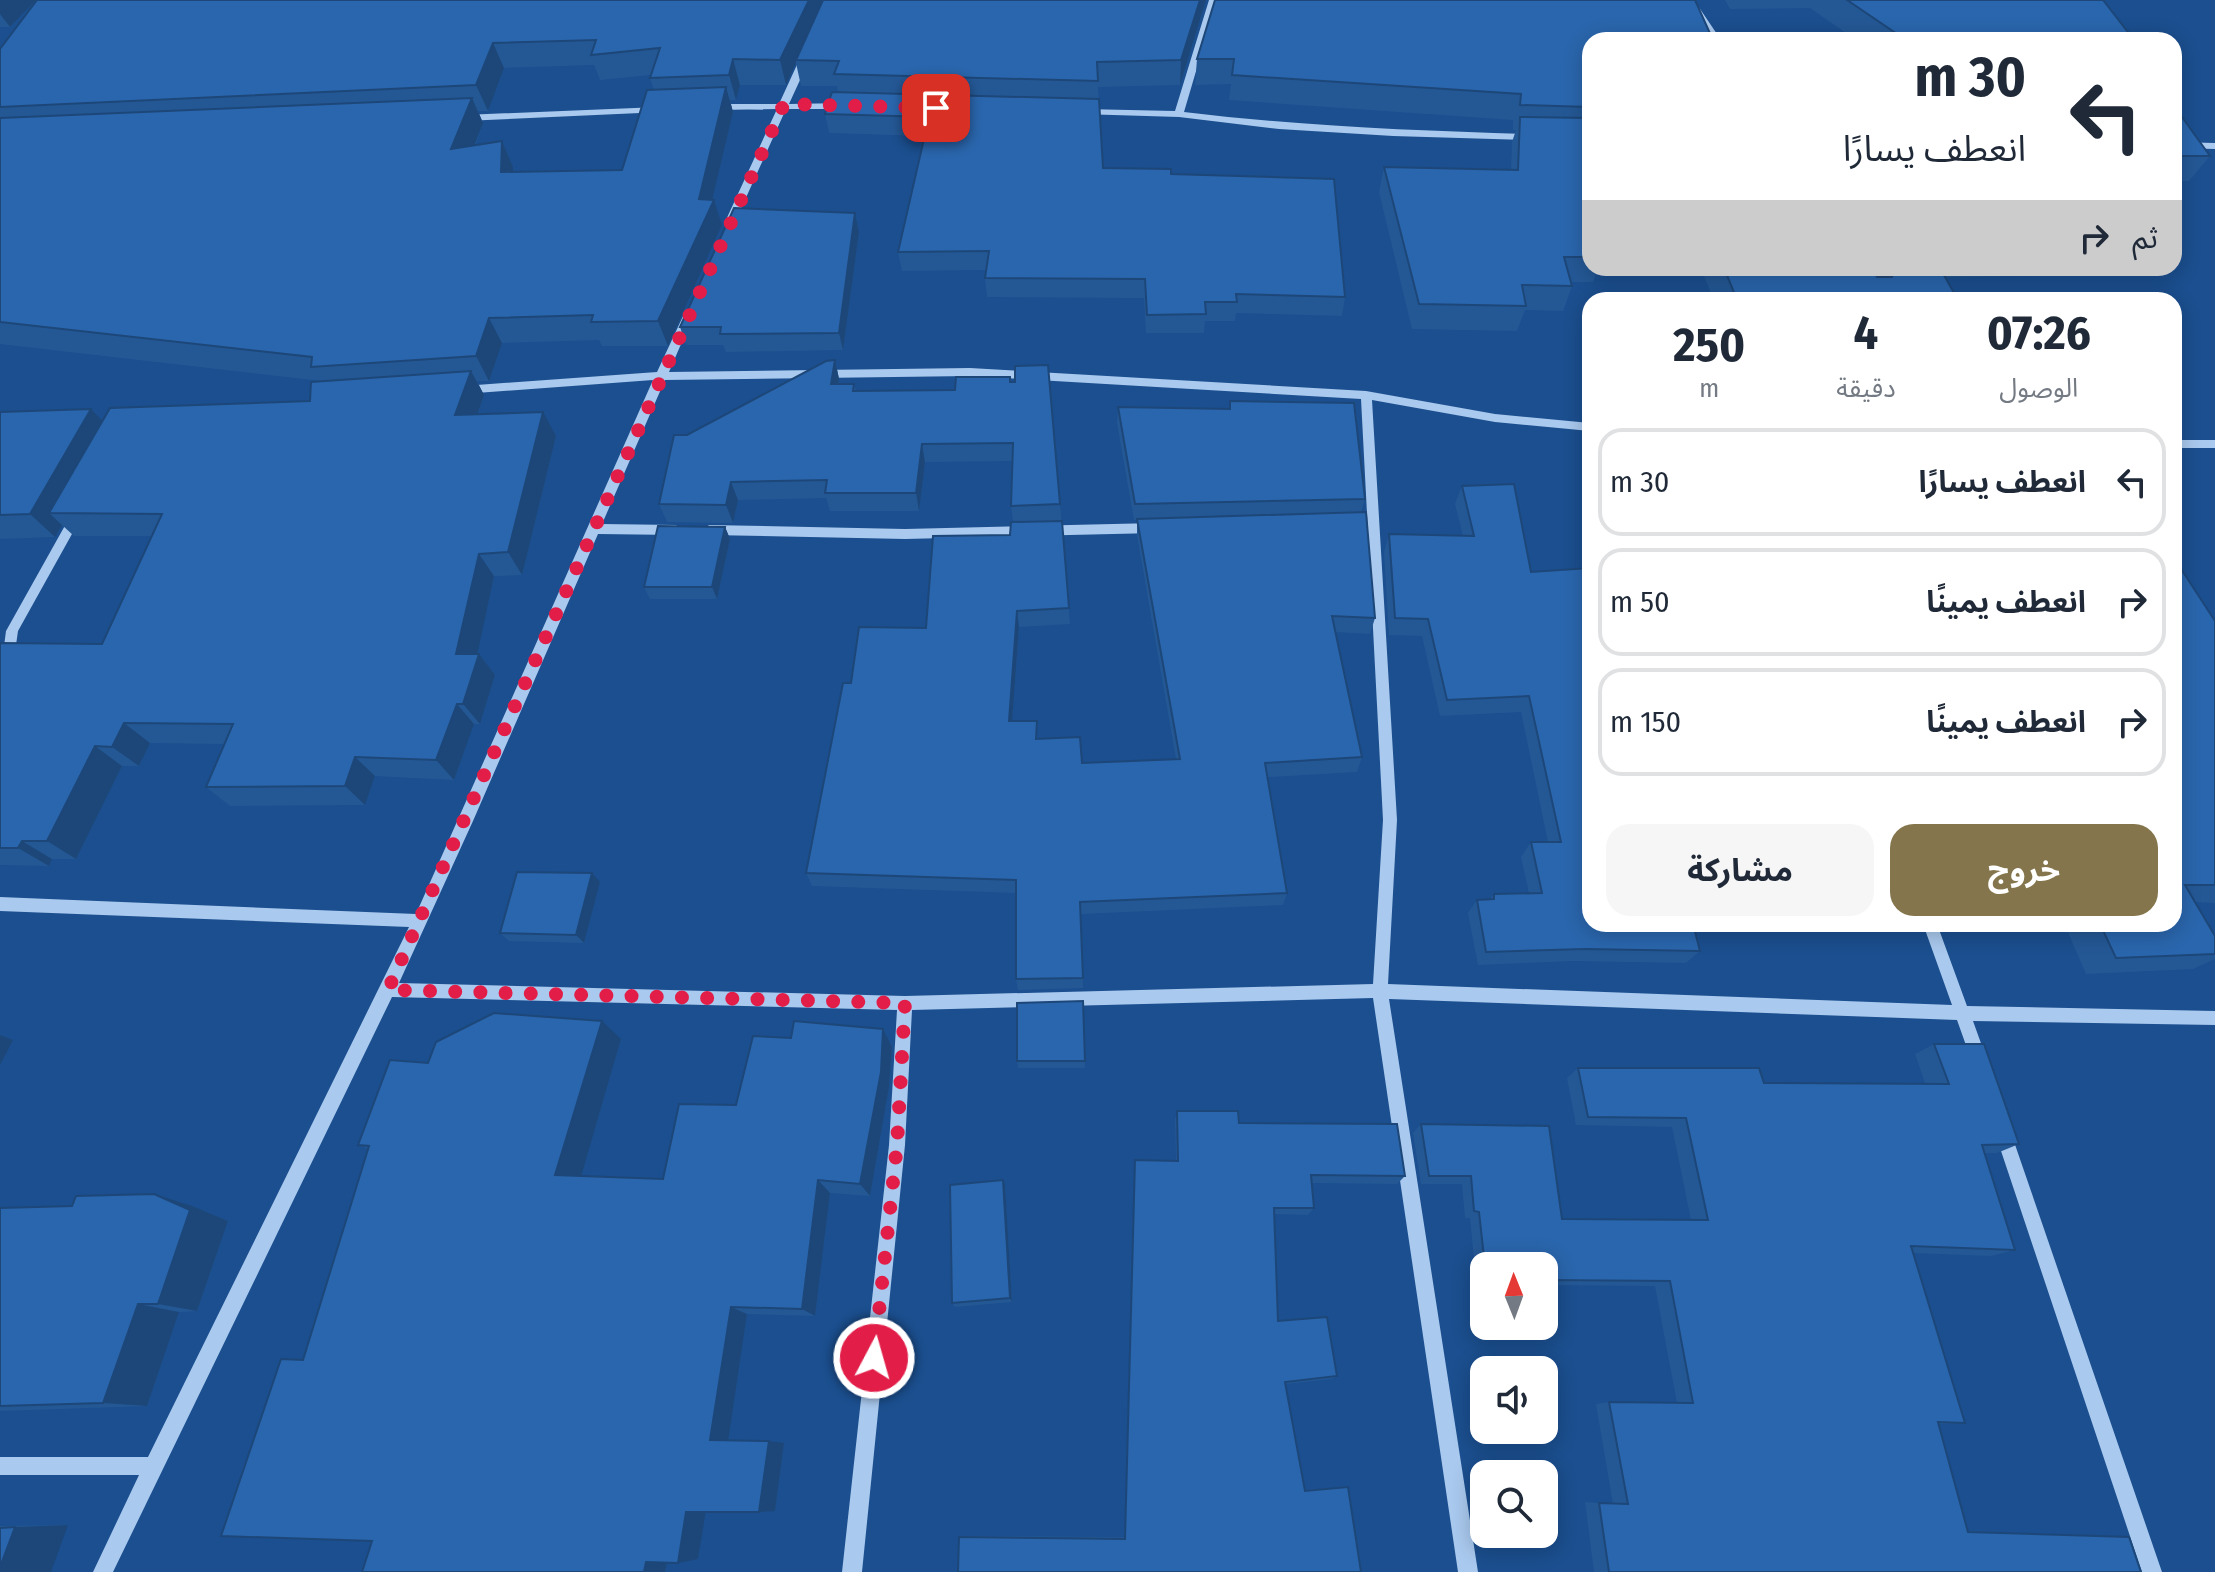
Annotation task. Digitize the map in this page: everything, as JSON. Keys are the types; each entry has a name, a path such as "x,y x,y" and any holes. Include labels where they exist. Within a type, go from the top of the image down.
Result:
{"street":[{"path":"1179,114 1213,0"},
{"path":"1690,0 1712,32"},
{"path":"725,233 814,39"},
{"path":"706,108 784,104 863,106"},
{"path":"455,118 674,109"},
{"path":"1068,112 1179,114 1279,126 1537,137"},
{"path":"2182,145 2215,146"},
{"path":"103,1572 152,1466 388,990 596,529 693,305"},
{"path":"443,392 661,376 970,372 1366,395 1495,418 1582,426"},
{"path":"1366,395 1364,521 1390,820 1380,991 1468,1572"},
{"path":"2182,444 2215,444"},
{"path":"0,668 9,655 12,631 80,509"},
{"path":"596,529 905,534 1172,528"},
{"path":"0,904 420,921"},
{"path":"1933,932 1983,1073"},
{"path":"388,990 905,1003 1380,991 1962,1013 2215,1018"},
{"path":"852,1572 897,1145 905,1003"},
{"path":"1998,1119 2152,1572"},
{"path":"0,1466 152,1466"}],"building":[{"path":"37,0 809,0 780,60 733,59 729,75 650,78 660,48 591,55 596,40 493,43 476,85 0,107 0,49"},
{"path":"823,0 1200,0 1181,60 1097,62 1098,81 834,74 839,61 796,60"},
{"path":"1215,0 1695,0 1709,32 1582,32 1582,107 1520,105 1521,94 1232,75 1234,59 1197,59"},
{"path":"1847,0 2103,0 2128,32 1894,32"},
{"path":"726,87 699,199 714,200 658,321 591,322 593,315 489,318 476,356 311,367 312,357 0,322 0,118 472,98 451,149 502,141 501,172 622,170 647,90"},
{"path":"832,92 1099,99 1103,168 1171,169 1171,174 1334,179 1345,297 1236,294 1237,302 1205,302 1206,314 1147,315 1145,279 985,278 989,251 898,252 929,117 825,114"},
{"path":"1520,117 1582,118 1582,257 1564,257 1572,286 1522,285 1526,306 1419,304 1384,167 1518,170"},
{"path":"2182,117 2210,156 2182,156"},
{"path":"734,208 855,213 839,333 720,334 721,327 680,327"},
{"path":"1727,276 1944,276 1954,292 1734,292"},
{"path":"835,360 831,384 854,384 853,391 955,390 956,377 1010,377 1010,382 1015,382 1015,366 1048,365 1060,504 1011,506 1013,443 922,444 916,493 825,493 827,480 731,482 726,505 659,504 674,435 687,435 826,361"},
{"path":"471,371 455,415 543,412 508,552 479,554 456,654 479,654 463,704 457,704 436,760 355,757 345,786 206,787 233,724 124,723 112,747 95,746 47,841 22,841 18,848 0,848 0,643 102,644 162,514 49,513 110,408 310,401 311,382"},
{"path":"1230,401 1354,403 1365,499 1135,504 1118,407 1230,409"},
{"path":"91,409 30,514 0,515 0,412"},
{"path":"1514,484 1531,572 1582,569 1582,932 1695,932 1700,951 1585,949 1486,952 1477,900 1494,899 1494,894 1542,893 1531,842 1561,842 1529,696 1447,700 1428,619 1395,618 1389,534 1474,536 1462,486"},
{"path":"1366,512 1375,618 1332,616 1362,757 1265,763 1287,893 1080,902 1083,978 1016,979 1016,880 806,873 843,683 851,683 859,627 926,628 933,536 1010,535 1011,522 1062,521 1069,608 1017,611 1009,721 1037,721 1036,739 1080,737 1082,763 1180,759 1137,519"},
{"path":"658,526 725,527 712,587 644,587"},
{"path":"2182,570 2215,621 2215,885 2185,885 2215,936 2215,954 2116,958 2104,932 2182,932"},
{"path":"517,872 592,873 576,935 500,933"},
{"path":"1083,1001 1085,1061 1017,1061 1017,1003"},
{"path":"494,1013 602,1021 555,1175 663,1179 679,1104 736,1105 753,1036 791,1038 794,1021 883,1029 881,1072 860,1184 818,1180 802,1309 731,1307 710,1440 769,1441 759,1512 686,1512 678,1563 646,1562 644,1572 362,1572 372,1541 221,1536 281,1359 303,1360 369,1146 358,1145 390,1060 428,1063 436,1042"},
{"path":"1934,1044 1984,1044 2019,1144 1982,1145 2015,1250 1911,1246 1965,1423 1938,1422 1968,1532 2129,1537 2141,1572 1609,1572 1599,1503 1628,1504 1609,1402 1693,1403 1670,1281 1558,1280 1558,1252 1483,1252 1479,1212 1474,1211 1471,1176 1429,1176 1421,1124 1549,1126 1562,1219 1708,1220 1686,1118 1588,1117 1578,1068 1759,1068 1764,1083 1949,1084"},
{"path":"1177,1111 1238,1111 1239,1123 1397,1124 1405,1176 1311,1175 1314,1208 1274,1208 1278,1321 1327,1317 1337,1376 1285,1382 1305,1491 1348,1487 1361,1572 958,1572 959,1537 1125,1539 1135,1160 1178,1161"},
{"path":"1003,1180 1010,1298 952,1303 950,1185"},
{"path":"154,1194 190,1210 158,1304 138,1304 103,1403 0,1406 0,1208 72,1206 76,1196"},
{"path":"15,1527 0,1567 0,1528"}],"route":[{"path":"874,1358 897,1145 905,1003 388,990 784,104 936,108"}]}
